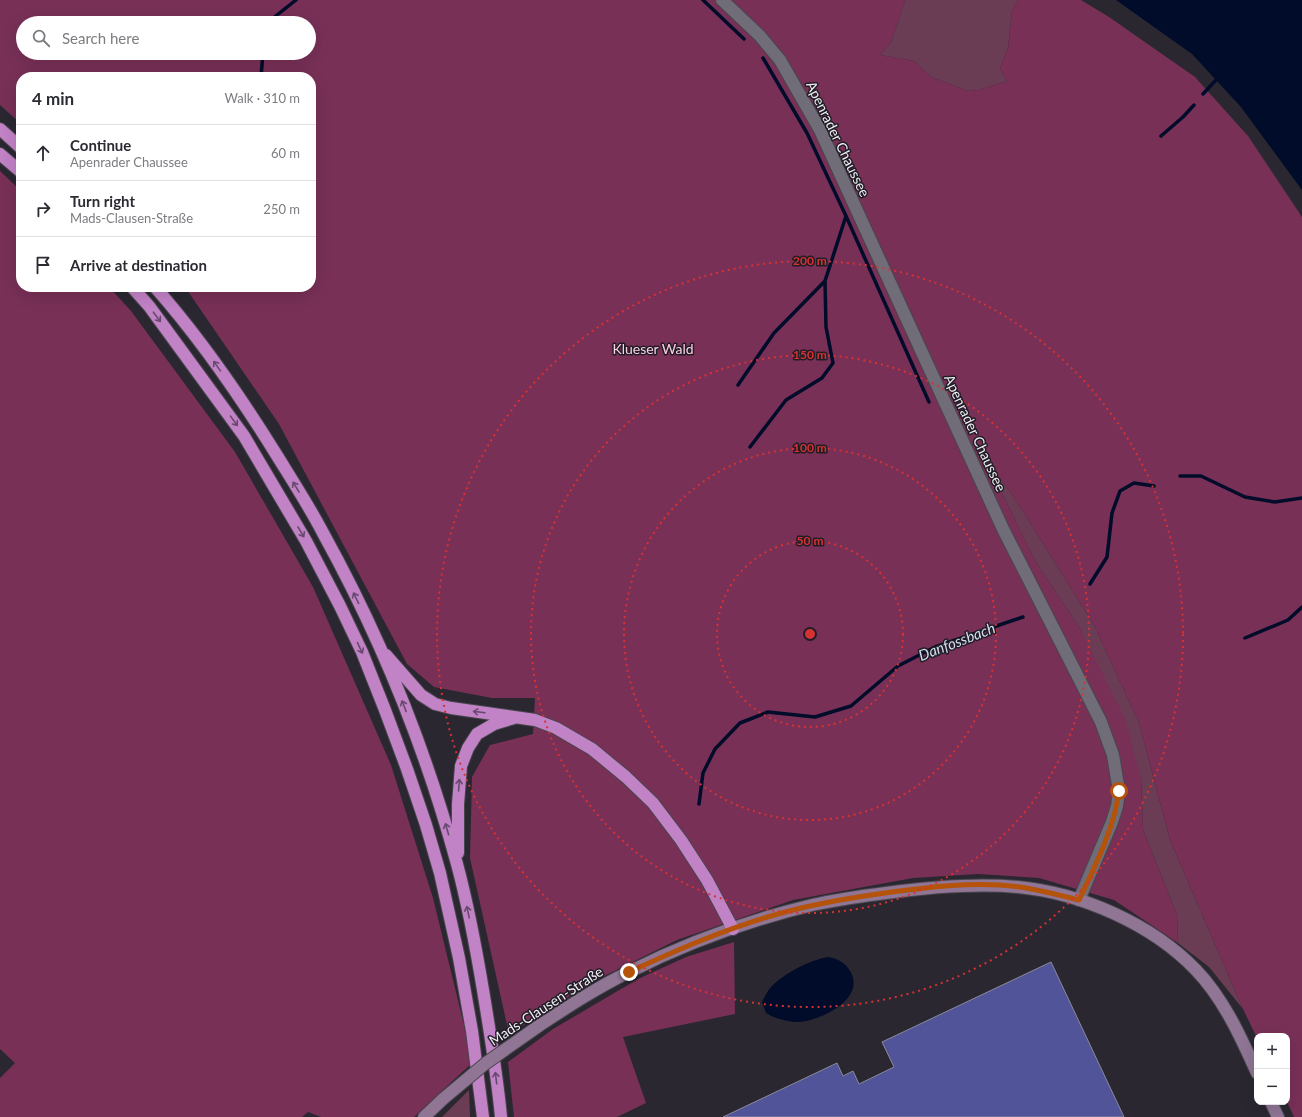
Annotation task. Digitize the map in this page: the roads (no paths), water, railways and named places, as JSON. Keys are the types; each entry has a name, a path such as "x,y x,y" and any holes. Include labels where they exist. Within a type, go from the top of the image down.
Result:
{"highway":[{"path":"0,129 16,143"},
{"path":"0,154 16,168"},
{"path":"136,292 153,312 244,436 306,541 362,652 407,769 440,873 459,958 472,1031 483,1117"},
{"path":"159,292 214,361 259,427 294,483 323,532 356,598 403,704 425,763 458,866 476,951 490,1029 501,1117"},
{"path":"378,646 421,695 435,704 451,708 518,716 535,720 556,728 592,749 626,777 653,803 681,840 707,880 733,929"},
{"path":"458,866 458,804 461,766 463,760 468,748 477,734 494,724 518,716"}],"main road":[{"name":"Mads-Clausen-Straße","path":"424,1117 486,1063 540,1025 588,994 629,972 670,953 777,914 814,905 916,889 970,885 1019,887 1052,892 1079,900 1140,927 1170,946 1197,970 1220,1001 1238,1032 1255,1069"},
{"path":"1272,1105 1278,1117"}],"street":[{"name":"Apenrader Chaussee","path":"722,0 760,36 780,60 820,130 1000,522 1102,722 1113,755 1119,791 1117,806 1112,822 1079,900"}],"water":[{"path":"1116,0 1302,0 1302,190 1241,107 1192,54"},
{"path":"828,957 838,960 846,965 854,981 852,991 839,1007 818,1018 798,1022 773,1017 766,1013 762,1002 768,991 777,981 798,968 813,961"}],"waterway":[{"path":"276,16 296,0"},
{"path":"703,0 744,39"},
{"path":"763,58 807,133 846,216 929,402"},
{"path":"261,72 262,60"},
{"path":"1203,94 1216,80"},
{"path":"1161,136 1183,117 1194,105"},
{"path":"750,447 786,400 822,378 833,363 826,327 825,281 846,216"},
{"path":"738,385 774,333 825,281"},
{"name":"Danfossbach","path":"1180,476 1201,476 1245,497 1275,502 1302,498"},
{"name":"Danfossbach","path":"1090,584 1107,557 1112,513 1120,491 1134,483 1154,486"},
{"path":"1245,638 1288,620 1302,607"},
{"name":"Danfossbach","path":"699,804 703,773 715,749 740,723 768,712 815,717 851,706 898,666 935,647 1023,617"}],"park label":[{"name":"Klueser Wald","path":"653,349"}]}
